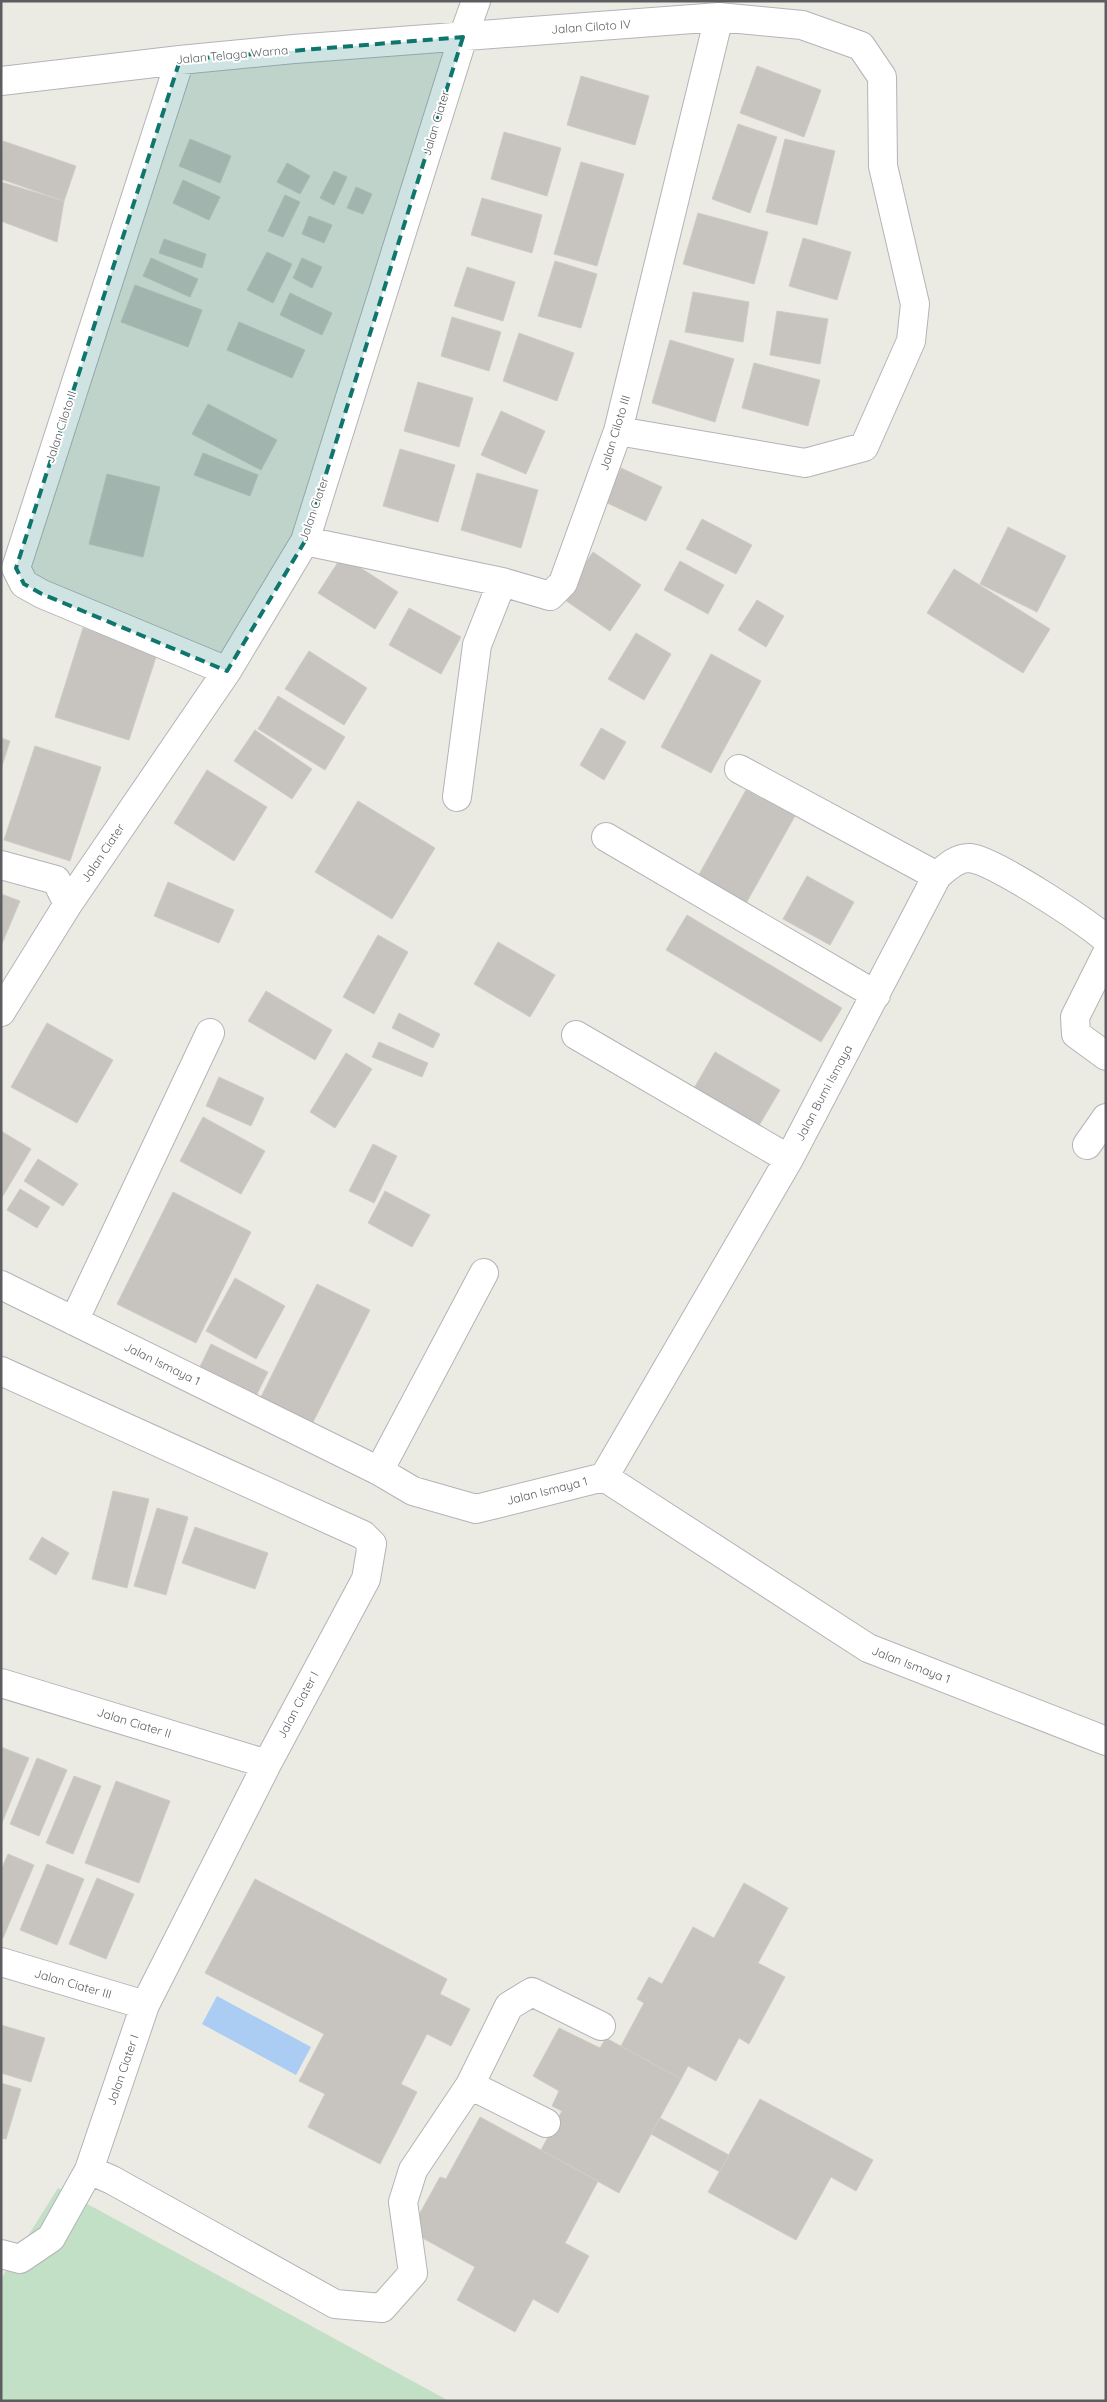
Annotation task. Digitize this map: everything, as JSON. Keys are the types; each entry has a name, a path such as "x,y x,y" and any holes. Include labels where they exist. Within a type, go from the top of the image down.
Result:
{"street":[{"name":"Jalan Ciater","path":"1,1012 68,904 226,671 305,541 463,37 476,1"},
{"name":"Jalan Ciloto IV","path":"463,37 720,17 802,25 861,46 882,76 883,166 915,304 911,341 864,447 805,463 618,432"},
{"name":"Jalan Ciloto III","path":"305,541 502,582 550,596 563,583 618,432 720,17"},
{"name":"Jalan Telaga Warna","path":"1,81 180,60 463,37"},
{"name":"Jalan Ciloto II","path":"180,60 16,568 24,584 42,594 226,671"},
{"path":"457,797 477,645 502,582"},
{"path":"739,769 937,876"},
{"path":"606,837 876,995"},
{"name":"Jalan Bumi Ismaya","path":"604,1477 789,1159 937,876 953,862 969,858 992,866 1090,926 1106,939"},
{"path":"1,866 56,880 68,904"},
{"path":"1106,955 1075,1017 1076,1034 1106,1056"},
{"path":"74,1321 210,1033"},
{"path":"576,1035 789,1159"},
{"path":"1087,1145 1106,1118"},
{"path":"379,1471 484,1273"},
{"name":"Jalan Ismaya 1","path":"1,1285 379,1471 413,1491 476,1509 604,1477 868,1648 1106,1741"},
{"name":"Jalan Ciater I","path":"1,1371 363,1535 372,1544 366,1579 267,1764 145,2005 89,2170 51,2238 20,2259 1,2254"},
{"name":"Jalan Ciater II","path":"1,1683 267,1764"},
{"name":"Jalan Ciater III","path":"1,1962 145,2005"},
{"path":"89,2170 112,2180 335,2304 382,2308 413,2273 403,2202 413,2170 470,2085 509,2006 532,1992 601,2026"},
{"path":"470,2085 546,2123"}],"highlighted area":[{"path":"463,37 305,541 227,671 42,594 24,584 16,568 180,60"}],"green space":[{"path":"58,2188 449,2401 1,2401 1,2279"}],"water":[{"path":"217,1996 311,2047 296,2075 202,2024"}],"building":[{"path":"757,66 821,90 804,137 740,113"},
{"path":"581,76 649,96 635,145 567,125"},
{"path":"738,124 777,137 750,213 712,199"},
{"path":"504,132 561,148 547,196 491,179"},
{"path":"190,139 231,156 220,183 179,166"},
{"path":"785,139 835,151 817,225 766,212"},
{"path":"3,141 76,166 64,201 1,179"},
{"path":"581,162 624,174 597,266 554,254"},
{"path":"287,163 310,176 300,194 277,182"},
{"path":"334,171 347,177 334,205 320,198"},
{"path":"183,180 220,197 209,220 173,203"},
{"path":"1,182 64,201 57,242 1,221"},
{"path":"356,187 372,194 363,214 347,208"},
{"path":"285,195 300,202 283,237 268,231"},
{"path":"482,198 542,215 532,253 471,235"},
{"path":"698,213 768,232 754,284 683,264"},
{"path":"309,216 332,225 324,243 302,234"},
{"path":"803,238 851,252 837,300 789,286"},
{"path":"164,239 206,254 202,268 159,253"},
{"path":"267,252 292,264 273,303 247,290"},
{"path":"151,258 198,279 190,297 143,276"},
{"path":"302,258 322,267 312,288 293,278"},
{"path":"555,261 597,274 581,328 538,316"},
{"path":"467,267 515,282 503,321 454,306"},
{"path":"135,285 202,310 188,347 121,322"},
{"path":"693,292 749,302 743,342 685,332"},
{"path":"290,293 332,313 322,335 280,315"},
{"path":"777,311 828,319 820,364 770,355"},
{"path":"452,317 501,332 489,371 441,356"},
{"path":"239,322 305,350 292,378 227,350"},
{"path":"519,333 574,353 557,401 503,381"},
{"path":"670,340 734,359 715,422 652,403"},
{"path":"754,363 820,380 808,426 742,408"},
{"path":"418,382 473,398 459,447 404,431"},
{"path":"208,404 277,440 261,470 192,434"},
{"path":"501,411 545,431 526,474 481,455"},
{"path":"400,449 455,465 438,522 383,506"},
{"path":"203,453 258,475 250,496 194,475"},
{"path":"621,468 662,487 646,521 605,502"},
{"path":"477,473 538,490 521,548 461,530"},
{"path":"107,474 160,487 143,557 89,544"},
{"path":"702,519 752,545 736,574 686,549"},
{"path":"1008,527 1066,556 1037,612 980,584"},
{"path":"593,552 641,585 610,631 562,598"},
{"path":"342,556 398,592 375,629 318,593"},
{"path":"680,561 724,585 708,614 664,590"},
{"path":"954,569 1050,629 1023,673 927,613"},
{"path":"757,600 784,616 766,647 738,630"},
{"path":"409,608 461,637 441,674 389,645"},
{"path":"83,628 158,651 129,740 55,717"},
{"path":"636,633 671,654 644,700 608,679"},
{"path":"309,651 367,688 344,725 285,689"},
{"path":"711,654 761,681 711,773 661,747"},
{"path":"278,696 345,737 325,770 258,729"},
{"path":"601,728 626,742 604,780 580,765"},
{"path":"255,730 312,769 292,799 234,761"},
{"path":"1,738 10,741 1,769"},
{"path":"35,746 101,767 70,861 4,840"},
{"path":"207,770 267,807 234,861 174,823"},
{"path":"746,790 795,816 744,907 696,880"},
{"path":"358,801 435,848 392,919 315,872"},
{"path":"807,876 854,902 830,945 783,919"},
{"path":"168,882 234,910 219,943 154,916"},
{"path":"1,894 20,901 1,946"},
{"path":"687,915 842,1008 821,1042 666,950"},
{"path":"378,935 408,952 374,1014 343,997"},
{"path":"498,942 555,975 530,1017 474,984"},
{"path":"266,991 332,1030 315,1060 248,1021"},
{"path":"399,1013 440,1034 433,1048 392,1028"},
{"path":"47,1023 113,1060 77,1123 11,1087"},
{"path":"379,1042 428,1063 422,1077 372,1057"},
{"path":"715,1052 780,1090 754,1134 689,1097"},
{"path":"346,1053 372,1069 335,1128 310,1112"},
{"path":"219,1077 264,1098 251,1126 206,1106"},
{"path":"203,1117 265,1151 241,1194 180,1161"},
{"path":"1,1131 31,1149 1,1199"},
{"path":"373,1144 397,1156 374,1203 349,1191"},
{"path":"38,1159 78,1184 63,1206 24,1181"},
{"path":"20,1189 50,1207 37,1228 7,1210"},
{"path":"385,1191 430,1215 412,1247 368,1223"},
{"path":"173,1192 251,1232 196,1343 117,1304"},
{"path":"235,1278 285,1306 256,1359 206,1331"},
{"path":"317,1284 370,1310 311,1426 259,1401"},
{"path":"211,1344 268,1372 254,1400 197,1373"},
{"path":"113,1491 149,1499 127,1588 92,1579"},
{"path":"157,1508 188,1517 166,1595 134,1586"},
{"path":"195,1527 268,1553 255,1589 182,1563"},
{"path":"42,1537 69,1553 56,1575 29,1559"},
{"path":"1,1747 29,1758 1,1825"},
{"path":"37,1758 67,1770 39,1836 10,1824"},
{"path":"74,1776 101,1786 73,1854 46,1843"},
{"path":"116,1781 170,1801 139,1883 85,1863"},
{"path":"8,1854 34,1865 3,1938 1,1937 1,1870"},
{"path":"47,1864 84,1879 57,1945 20,1930"},
{"path":"97,1878 134,1894 106,1959 69,1944"},
{"path":"255,1879 447,1979 440,1994 470,2009 451,2046 427,2034 401,2084 417,2092 380,2164 308,2127 325,2094 299,2081 324,2034 205,1973"},
{"path":"744,1883 788,1908 758,1963 785,1977 749,2044 739,2038 716,2081 688,2066 681,2079 621,2046 644,2003 637,1999 649,1977 662,1984 693,1927 714,1938"},
{"path":"1,2025 45,2038 31,2082 1,2073"},
{"path":"559,2028 600,2048 606,2038 681,2079 619,2193 541,2150 562,2111 552,2106 559,2091 533,2076"},
{"path":"1,2083 21,2089 6,2139 1,2138"},
{"path":"760,2099 873,2160 856,2191 831,2177 796,2240 708,2192"},
{"path":"480,2117 598,2181 565,2243 589,2256 558,2313 533,2299 515,2332 457,2300 475,2267 410,2231 440,2177 446,2179"},
{"path":"660,2118 729,2155 720,2172 651,2134"}]}
